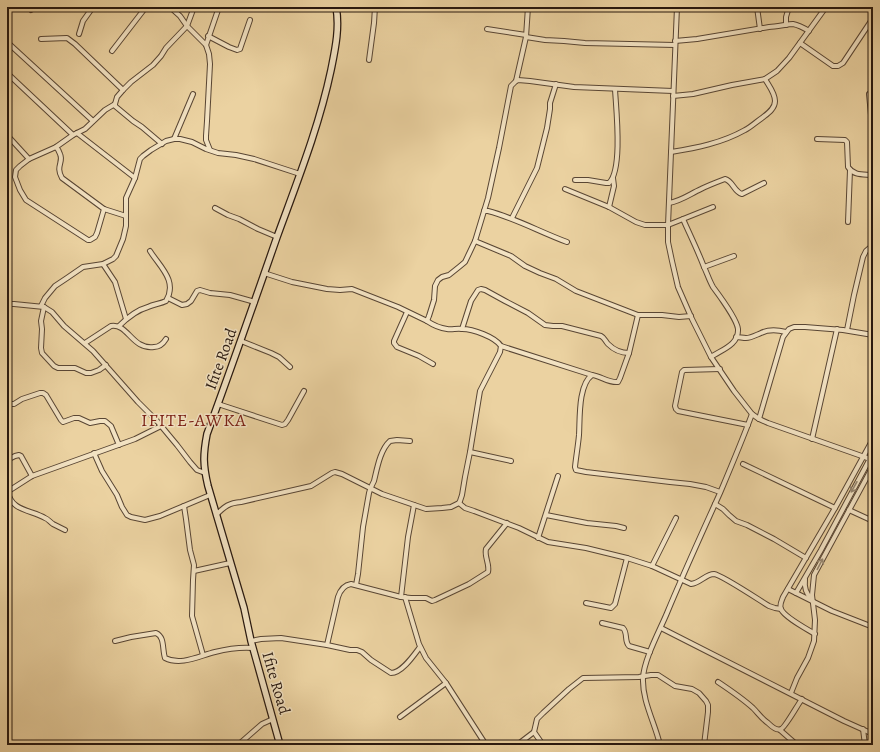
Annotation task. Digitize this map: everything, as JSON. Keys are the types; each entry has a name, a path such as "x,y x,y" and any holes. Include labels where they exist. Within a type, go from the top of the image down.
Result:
{"street":[{"path":"31,10 36,7"},
{"path":"78,34 83,21 93,7"},
{"path":"112,51 146,7"},
{"path":"170,7 206,45 209,54 210,64 206,140 210,150"},
{"path":"104,209 95,237 88,240 26,200 15,177 16,170 29,159 56,147 85,129 105,110 115,104 117,97 123,90 162,56 166,48 187,26 194,7"},
{"path":"206,45 219,7"},
{"name":"Ifite Road","path":"280,745 251,641 244,608 210,495 203,458 207,434 300,174 324,102 336,40 336,7"},
{"path":"370,60 375,7"},
{"path":"427,321 434,300 435,286 438,280 460,267 465,262 475,241 488,198 511,86 516,81 526,36 528,7"},
{"path":"677,7 668,202 668,242 678,287 711,357 752,414 759,419 872,460"},
{"path":"757,7 760,29"},
{"path":"786,25 786,17 789,7"},
{"path":"516,81 530,81 574,87 673,94 694,94 765,79 777,71 789,58 826,7"},
{"path":"800,44 833,66 838,66 843,63 873,18"},
{"path":"208,36 237,50 241,46 250,20"},
{"path":"487,28 545,40 585,43 675,43 790,24 809,31"},
{"path":"41,39 67,38 76,44 123,90"},
{"path":"7,42 93,121"},
{"path":"7,73 75,134 135,178"},
{"path":"671,152 726,139 746,130 768,113 774,107 775,102 773,92 765,79"},
{"path":"512,218 537,168 547,128 550,103 556,84"},
{"path":"575,180 610,183 613,178 618,147 615,89"},
{"path":"174,139 193,94"},
{"path":"869,94 873,156"},
{"path":"115,104 115,106 162,144"},
{"path":"7,136 29,159"},
{"path":"106,365 91,373 86,373 75,368 58,368 54,366 42,353 41,348 42,306 45,298 55,286 83,267 103,264 116,256 123,239 126,226 126,198 135,178 140,159 143,156 166,141 180,139 192,142 218,153 254,159 300,174"},
{"path":"817,139 846,141 848,167 850,170 848,222"},
{"path":"56,147 61,158 59,172 62,178 104,209 126,216"},
{"path":"850,170 854,173 873,175"},
{"path":"609,207 614,186 613,178"},
{"path":"668,202 685,198 701,189 725,179 728,179 738,192 742,194 764,183"},
{"path":"565,189 618,211 628,218 645,225 668,225 713,207"},
{"path":"215,208 277,237"},
{"path":"484,211 512,218 567,242"},
{"path":"683,219 713,286 738,329 733,343 711,357"},
{"path":"475,241 511,256 525,266 556,279 576,290 638,315 679,317 691,316"},
{"path":"847,330 863,257 866,251 873,245"},
{"path":"119,326 126,319 145,307 166,301 168,298 170,291 167,277 162,267 150,251"},
{"path":"704,267 734,256"},
{"path":"103,264 115,282 126,319"},
{"path":"264,273 292,282 327,289 352,289 408,312 434,326 454,330 462,329 489,336 499,342 501,346 592,375 597,375 608,381 614,382 618,382 629,353 638,315"},
{"path":"462,329 471,301 478,290 481,289 528,313 545,325 562,326 601,336 612,348 624,353 629,353"},
{"path":"168,298 182,305 187,304 191,301 197,291 200,290 210,293 230,295 254,302"},
{"path":"7,304 42,306 52,312 64,326 94,351 177,444 197,470 205,473"},
{"path":"408,312 394,343 397,347 419,356 433,364"},
{"path":"85,343 114,325 119,326 142,346 150,348 158,347 166,339"},
{"path":"759,419 783,337 789,329 794,327 837,329 873,335"},
{"path":"812,439 837,329"},
{"path":"736,337 750,338 761,332 769,330 780,330 786,332"},
{"path":"241,341 271,353 290,367"},
{"path":"216,515 232,503 311,486 332,472 342,474 382,494 426,509 451,506 459,503 462,495 480,391 500,352 501,346"},
{"path":"720,369 684,370 682,372 675,406 676,409 678,411 703,417 748,426"},
{"path":"592,375 586,382 582,392 575,467 576,470 690,484 706,487 720,492"},
{"path":"218,404 282,425 288,420 304,391"},
{"path":"7,402 14,404 32,395 40,392 43,393 46,395 63,422 74,418 79,418 90,423 104,421 111,426 119,445"},
{"path":"660,745 658,734 645,697 644,671 650,652 715,504 752,414"},
{"path":"65,530 46,518 19,507 9,497 8,491 32,476 135,439 161,426"},
{"path":"780,609 780,604 788,589 873,439"},
{"path":"356,586 363,527 370,488 376,471 386,445 390,441 410,441"},
{"path":"470,452 511,461"},
{"path":"94,453 122,507 127,515 135,519 145,520 160,516 210,495"},
{"path":"796,593 872,460 873,453"},
{"path":"7,460 19,455 23,459 32,476"},
{"path":"743,464 835,508"},
{"path":"790,693 808,658 814,641 815,620 812,590 814,574 873,466"},
{"path":"538,538 558,476"},
{"path":"459,503 465,508 507,523 548,542 586,548 627,558 652,566 691,584 696,583 709,575 717,575 769,606 780,609 788,617 815,634"},
{"path":"715,504 736,521 747,525 806,558"},
{"path":"414,505 407,545 403,597 420,647 426,658 446,683 486,745"},
{"path":"184,506 190,550 194,565 192,616 203,655"},
{"path":"849,510 873,521"},
{"path":"546,515 624,528"},
{"path":"652,566 676,518"},
{"path":"327,645 339,593 348,584 403,597 426,598 432,601 435,600 469,584 488,572 489,568 485,553 486,549 507,523"},
{"path":"586,603 611,608 615,604 627,558"},
{"path":"194,570 230,563"},
{"path":"805,576 805,589 813,602"},
{"path":"788,589 813,602 873,628"},
{"path":"602,623 623,628 625,630 627,644 629,646 650,652"},
{"path":"661,628 873,734 873,745"},
{"path":"115,641 156,633 162,639 165,658 182,661 231,649 253,648"},
{"path":"251,641 281,638 357,650 391,673 395,673 402,668 420,647"},
{"path":"517,745 534,732 537,719 564,693 583,678 651,675 658,676 676,686 692,689 703,697 708,705 704,745"},
{"path":"718,682 745,701 766,722 780,730 797,745"},
{"path":"400,717 446,683"},
{"path":"780,730 786,724 802,699"},
{"path":"238,745 262,724 273,719"},
{"path":"863,729 865,745"},
{"path":"534,732 543,745"}],"district":[{"name":"IFITE-AWKA","path":"194,420"}]}
